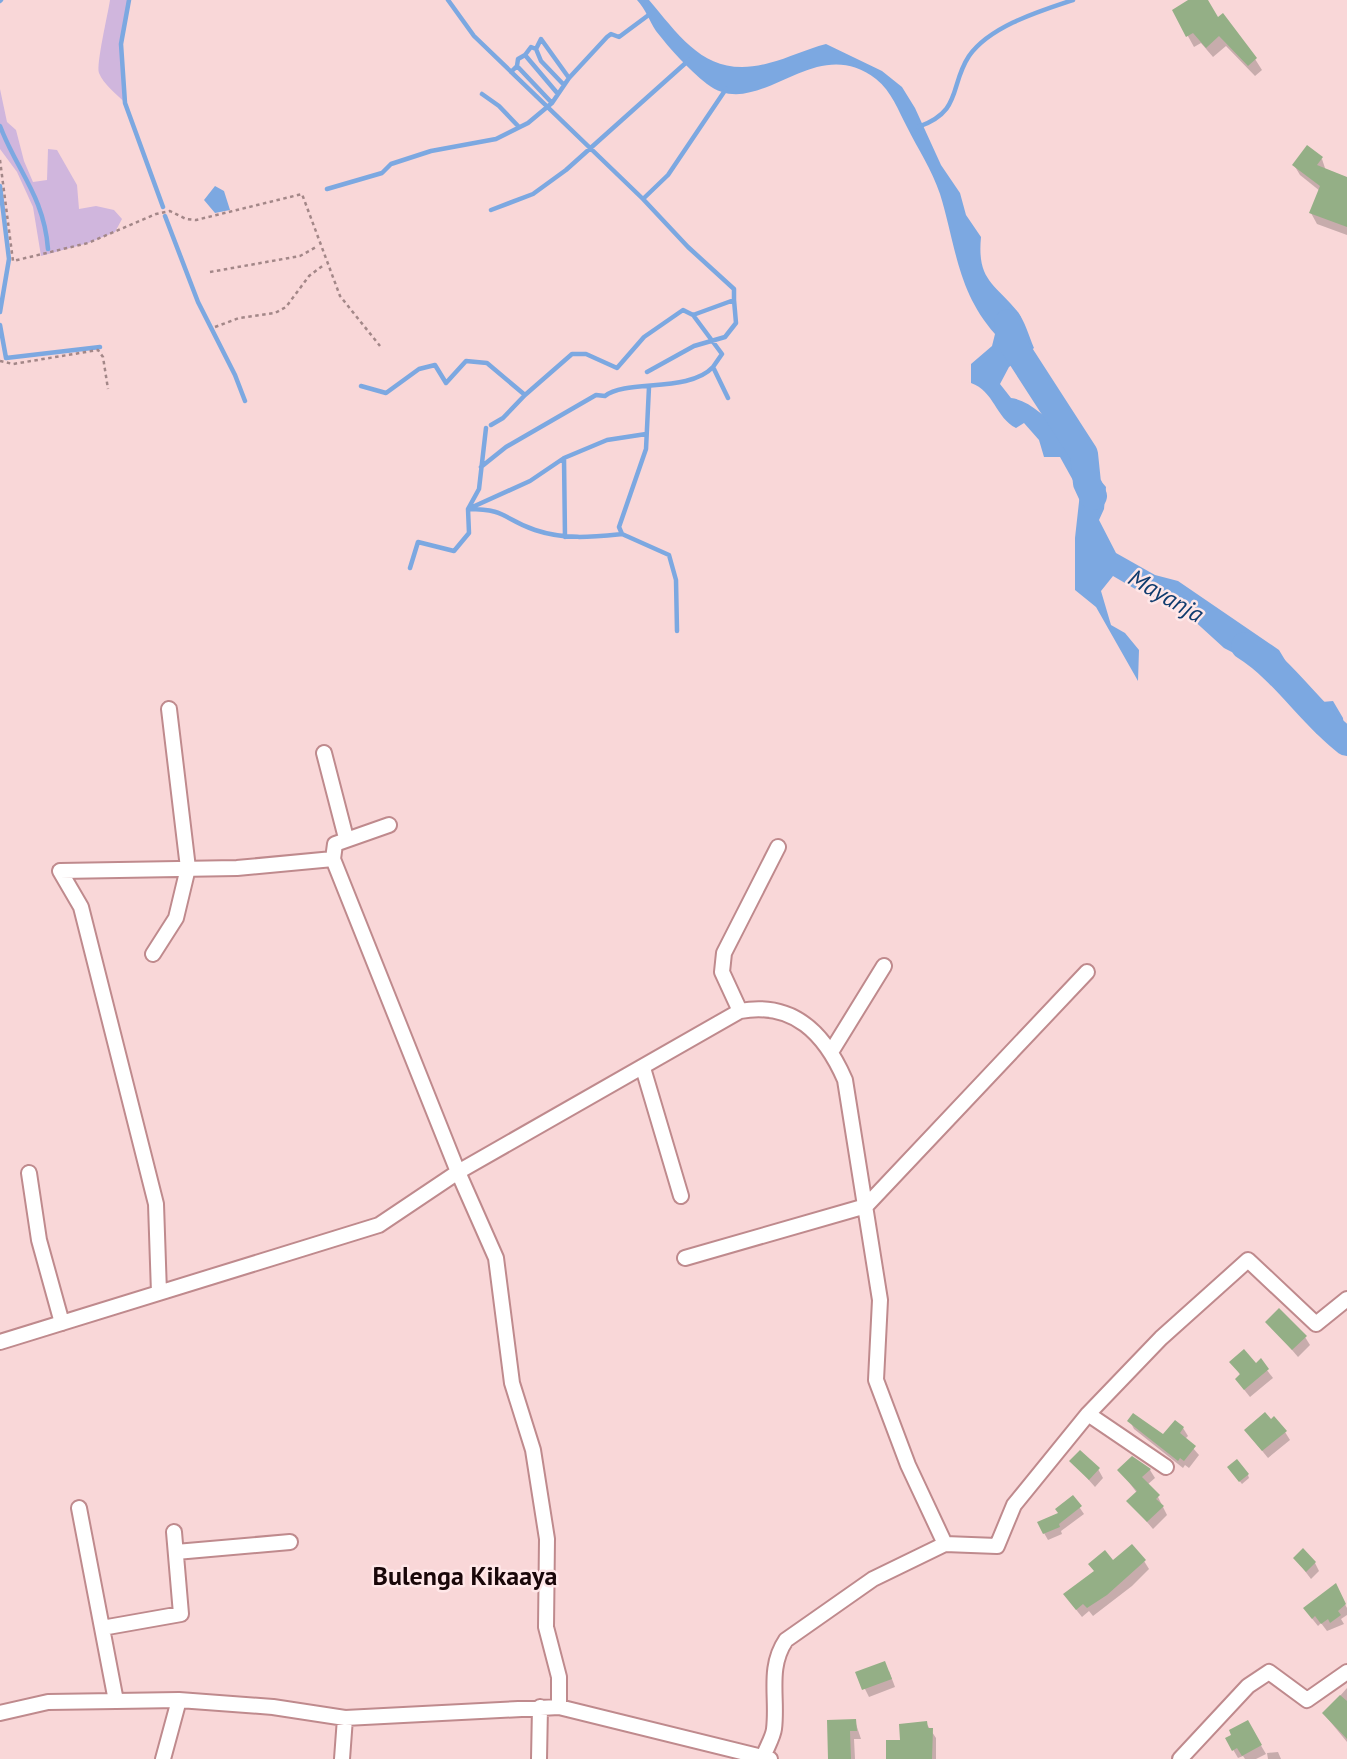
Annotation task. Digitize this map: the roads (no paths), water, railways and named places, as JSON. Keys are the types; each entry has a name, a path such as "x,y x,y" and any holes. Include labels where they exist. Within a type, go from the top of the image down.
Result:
{"street":[{"path":"153,954 176,918 188,868 169,709"},
{"path":"324,752 346,838"},
{"path":"389,825 335,844 333,859 458,1172 496,1258 512,1383 533,1450 547,1539 547,1627 559,1677 559,1707"},
{"path":"740,1011 722,972 724,953 778,846"},
{"path":"159,1293 156,1204 81,907 60,871 237,868 333,859"},
{"path":"831,1052 884,966"},
{"path":"685,1258 866,1206 1087,972"},
{"path":"0,1342 379,1226 458,1172 740,1011 763,1010 795,1016 831,1052 845,1080 880,1300 876,1380 908,1465 944,1544"},
{"path":"643,1068 681,1196"},
{"path":"29,1173 39,1240 62,1323"},
{"path":"0,1713 48,1702 179,1700 273,1707 345,1718 559,1707 767,1757 774,1730 774,1675 778,1652 786,1640 873,1579 944,1544 997,1546 1014,1505 1088,1414 1161,1338 1248,1259 1316,1324 1347,1299"},
{"path":"1088,1414 1166,1467"},
{"path":"79,1508 116,1701"},
{"path":"102,1628 181,1615 174,1532"},
{"path":"176,1552 290,1542"},
{"path":"1180,1759 1248,1686 1269,1672 1307,1700 1347,1672"},
{"path":"163,1759 179,1700"},
{"path":"539,1759 540,1707"},
{"path":"342,1759 345,1718"}],"water":[{"path":"637,0 649,0 686,42 713,61 729,66 748,67 776,61 826,44 882,71 902,87 915,108 941,165 960,193 966,215 981,237 980,251 984,272 1018,312 1034,348 1009,367 1000,384 1011,398 1024,402 1050,421 1106,487 1104,509 1099,520 1116,553 1155,575 1178,581 1279,650 1311,703 1333,701 1343,718 1347,755 1337,742 1317,734 1304,720 1296,685 1283,670 1253,663 1224,648 1179,607 1137,590 1113,576 1101,591 1111,625 1125,633 1139,650 1138,681 1096,607 1075,590 1075,538 1080,493 1060,457 1044,457 1039,440 1024,423 1016,428 1009,424 985,392 971,383 971,364 992,346 995,334 982,318 965,285 933,176 882,84 853,67 830,65 746,93 727,93 707,84 680,59 656,31"},
{"path":"215,186 224,191 230,210 215,213 204,200"}],"waterway":[{"path":"129,0 121,44 125,103 163,207"},
{"path":"448,0 474,36 643,199"},
{"path":"918,127 932,121 949,105 963,67 978,45 1016,21 1073,0"},
{"path":"327,189 382,173 391,164 431,151 496,139 528,123 552,103 569,78 607,37 611,34 619,37 650,14"},
{"path":"536,49 541,39 569,78"},
{"path":"525,55 531,47 536,49 541,61 564,85"},
{"path":"517,66 518,59 525,55 558,94"},
{"path":"491,210 533,194 566,170 689,60"},
{"path":"511,72 517,66 552,103"},
{"path":"693,315 734,300 734,289 688,247 643,199 668,175 726,89"},
{"path":"482,94 499,106 519,127"},
{"path":"0,126 36,199 48,249"},
{"path":"0,186 9,259 0,312"},
{"path":"165,216 198,302 235,375 245,401"},
{"path":"647,372 694,346 725,337 736,323 734,300"},
{"path":"361,386 386,393 419,369 435,365 446,383 466,361 487,363 525,395 572,354 586,354 617,368 644,337 683,310 693,315 722,354 713,367 728,398"},
{"name":"Mayanja","path":"1008,323 1013,344 1084,454 1087,483 1093,496"},
{"path":"0,325 6,358 100,347"},
{"path":"481,467 506,447 596,395 605,396 627,388 689,380 713,367"},
{"path":"649,387 646,449 619,527 622,534 669,555 676,580 677,631"},
{"path":"491,425 503,418 525,395"},
{"path":"410,568 418,542 454,551 469,533 468,509 479,489 486,428"},
{"path":"622,534 589,537 557,535 535,530 498,513 468,509 530,481 564,458 607,440 646,434"},
{"path":"564,458 565,537"},
{"name":"Mayanja","path":"1245,646 1273,668 1321,719 1347,742"}],"district":[{"name":"Bulenga Kikaaya","path":"465,1576"}]}
